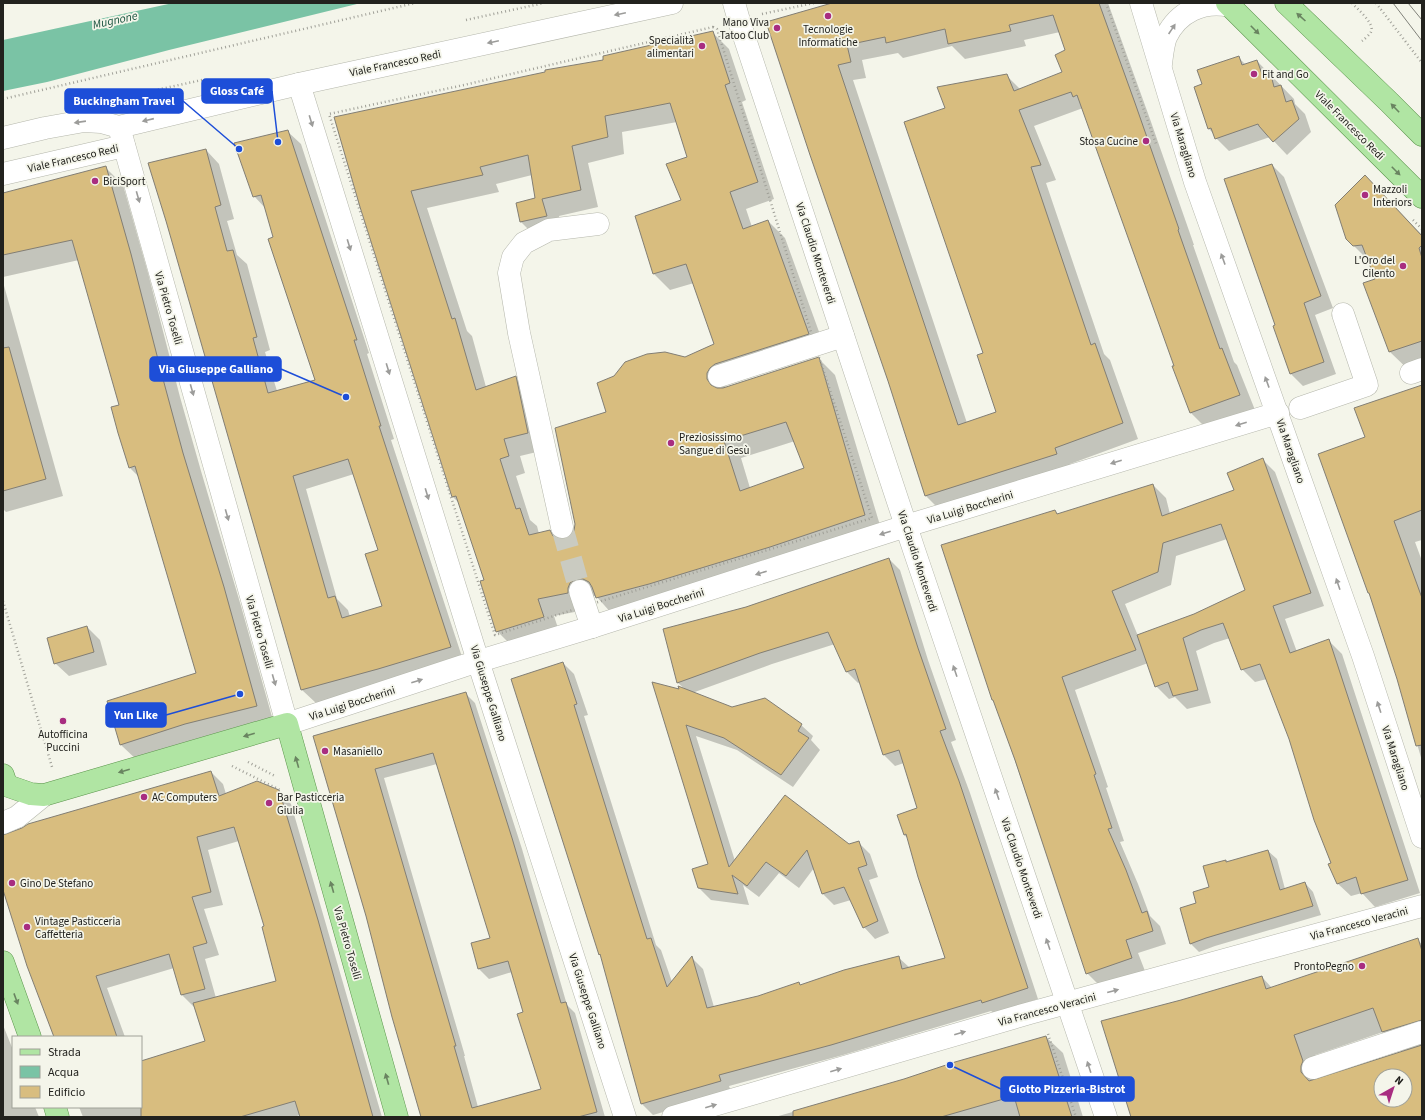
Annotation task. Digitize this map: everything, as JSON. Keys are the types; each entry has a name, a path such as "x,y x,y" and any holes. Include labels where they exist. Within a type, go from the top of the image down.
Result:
{"main road":[{"path":"1286,3 1384,96 1422,135"},
{"name":"Viale Francesco Redi","path":"1228,4 1422,197"},
{"name":"Via Luigi Boccherini","path":"44,795 287,724"},
{"name":"Via Pietro Toselli","path":"287,724 397,1117"},
{"path":"4,780 31,794 44,795"},
{"path":"3,962 30,1036"}],"street":[{"name":"Viale Francesco Redi","path":"3,174 121,136 300,84 672,3"},
{"name":"Via Claudio Monteverdi","path":"734,3 742,32 906,526 1106,1117"},
{"name":"Via Maragliano","path":"1141,3 1195,182 1363,656 1422,837"},
{"name":"Via Maragliano","path":"1160,66 1166,38 1179,19 1192,9 1201,6 1228,4"},
{"name":"Via Giuseppe Galliano","path":"300,84 478,661 625,1117"},
{"name":"Viale Francesco Redi","path":"3,138 84,121 101,122 121,136"},
{"name":"Via Pietro Toselli","path":"121,136 287,724"},
{"path":"562,527 519,333 509,273 514,257 524,243 549,230 598,224"},
{"path":"1300,408 1367,385 1343,314"},
{"path":"719,376 843,336"},
{"name":"Via Luigi Boccherini","path":"287,724 478,661 592,627 906,526 1278,413"},
{"path":"580,591 592,627"},
{"path":"3,824 16,817 44,795"},
{"name":"Via Francesco Veracini","path":"673,1117 1030,1013 1422,906"},
{"path":"1313,1068 1422,1032"}],"path":[{"path":"3,99 415,3"},
{"path":"759,20 763,14 814,3"},
{"path":"1352,3 1370,22 1372,27 1370,32 1362,41"},
{"path":"1377,3 1422,63"},
{"path":"329,114 464,85 713,27 717,30 872,518"},
{"path":"3,602 53,770"},
{"path":"1047,1033 1076,1117"}],"water":[{"name":"Mugnone","path":"173,3 361,3 169,50 47,82 3,91 3,40"}],"building":[{"path":"832,3 1099,3 1220,349 1222,348 1240,395 1190,413 1172,366 1174,366 1077,95 1073,97 1071,92 1019,110 1041,165 1031,167 1091,345 1095,343 1123,423 1055,448 1057,454 925,496 888,381 766,22","holes":["1053,15 1065,50 1055,55 1062,72 1014,91 1007,74 937,87 945,108 904,122 983,353 977,355 996,412 958,425 838,65 851,62 847,45 885,37 886,43 945,29 948,44 1011,31 1009,25"]},
{"path":"713,31 730,83 725,85 758,182 730,192 743,229 768,220 809,334 715,364 707,373 707,379 711,385 717,388 723,388 819,357 865,515 770,547 649,584 596,598 589,582 583,579 576,579 570,583 568,593 538,599 544,617 496,632 480,581 484,580 456,496 452,497 360,207 334,117 545,72 545,70 603,60 603,56","holes":["670,103 687,157 666,164 681,200 635,216 653,274 686,264 714,344 685,357 665,352 647,354 625,362 614,376 597,383 606,412 555,428 575,524 574,531 570,536 564,539 558,539 553,536 550,530 529,535 520,508 516,509 500,459 509,456 504,439 528,433 516,376 476,390 455,318 452,319 411,191 483,175 480,167 528,155 535,198 516,203 520,222 547,216 542,199 581,190 572,146 608,137 605,116","786,422 804,468 740,491 724,441"]},
{"path":"1239,56 1242,65 1257,60 1263,77 1271,75 1274,87 1281,85 1286,102 1292,100 1299,119 1273,142 1258,124 1215,139 1211,128 1208,129 1194,87 1202,84 1197,70"},
{"path":"288,130 357,340 354,340 381,426 379,426 451,647 301,690 148,163 206,149 221,205 215,207 227,251 233,250 257,337 253,338 268,393 315,380 268,239 273,237 261,195 253,197 234,143","holes":["348,459 378,550 365,554 382,606 342,618 335,596 328,598 293,476"]},
{"path":"1272,164 1321,296 1304,303 1324,362 1290,374 1273,326 1275,325 1224,179"},
{"path":"106,166 131,254 183,453 224,587 257,706 185,724 120,745 107,701 196,673 135,466 129,468 118,433 111,407 119,405 72,240 3,255 3,193"},
{"path":"1365,175 1422,236 1422,245 1419,248 1422,258 1422,341 1389,352 1363,283 1375,279 1362,245 1353,246 1346,239 1335,205"},
{"path":"9,347 46,479 3,491 3,348"},
{"path":"1422,385 1422,510 1394,521 1422,598 1422,745 1416,746 1397,679 1369,593 1318,454 1365,437 1354,408"},
{"path":"1263,458 1311,593 1273,606 1290,653 1329,639 1408,880 1361,894 1356,877 1337,884 1328,864 1331,863 1314,820 1289,739 1260,664 1241,670 1223,623 1183,638 1198,690 1173,696 1168,682 1155,687 1137,635 1194,614 1245,590 1221,524 1163,543 1158,572 1112,591 1136,650 1062,677 1096,774 1094,775 1112,828 1108,829 1126,870 1142,913 1147,911 1153,931 1126,940 1132,958 1086,974 1015,760 992,700 941,545 1055,510 1057,514 1153,484 1162,516 1234,490 1227,473"},
{"path":"889,558 946,729 940,731 959,781 1028,988 982,1003 981,1000 831,1045 719,1075 721,1081 641,1104 600,954 599,955 511,679 563,662 577,704 574,705 647,939 651,938 667,987 692,956 707,1008 758,996 799,982 800,985 844,970 899,956 902,969 945,958 918,877 906,834 904,835 897,815 917,808 899,750 883,755 855,669 846,672 828,632 760,653 677,683 663,629 746,607"},
{"path":"87,626 94,652 54,664 47,638"},
{"path":"652,682 679,689 678,686 732,707 765,698 802,724 798,731 809,738 781,775 724,738 686,725 729,867 785,795 849,844 859,841 867,865 858,868 878,921 863,928 844,887 822,894 807,850 786,876 766,862 747,886 732,875 738,894 698,888 692,869 708,864"},
{"path":"466,692 512,838 561,1003 566,1002 597,1112 578,1117 421,1117 392,1017 366,916 313,736","holes":["433,753 490,938 471,943 478,969 508,961 523,1012 517,1014 541,1089 472,1108 454,1046 456,1046 375,769"]},
{"path":"211,771 219,796 257,781 279,790 318,920 373,1117 300,1117 295,1101 240,1117 141,1117 142,1061 205,1041 193,1003 276,981 262,927 264,926 234,827 197,837 211,892 192,897 207,943 193,947 205,989 181,995 169,954 96,976 117,1036 54,1036 27,966 3,890 3,835 22,828 28,824"},
{"path":"1268,850 1280,890 1305,882 1313,906 1190,944 1180,908 1196,903 1193,892 1209,887 1203,866 1226,860 1226,862"},
{"path":"1418,938 1422,951 1422,1020 1382,1032 1373,1008 1294,1035 1303,1061 1301,1072 1309,1081 1422,1045 1422,1117 1131,1117 1101,1021 1181,1000 1262,976 1266,989"},
{"path":"1046,1036 1072,1117 1020,1117 1014,1096 941,1117 793,1117 793,1111"}],"tunnel":[{"path":"562,527 580,591"}],"tram line":[{"path":"1393,3 1422,41"},
{"path":"1408,3 1422,20"}],"place":[{"name":"Tecnologie Informatiche","path":"828,16"},
{"name":"Mano Viva Tatoo Club","path":"777,28"},
{"name":"Specialità alimentari","path":"702,46"},
{"name":"Fit and Go","path":"1254,74"},
{"name":"Stosa Cucine","path":"1146,141"},
{"name":"Gloss Café","path":"278,142"},
{"name":"Buckingham Travel","path":"239,149"},
{"name":"BiciSport","path":"95,181"},
{"name":"Mazzoli Interiors","path":"1365,195"},
{"name":"L'Oro del Cilento","path":"1403,266"},
{"name":"Via Giuseppe Galliano","path":"346,397"},
{"name":"Preziosissimo Sangue di Gesù","path":"671,443"},
{"name":"Yun Like","path":"240,694"},
{"name":"Autofficina Puccini","path":"63,721"},
{"name":"Masaniello","path":"325,751"},
{"name":"AC Computers","path":"144,797"},
{"name":"Bar Pasticceria Giulia","path":"269,803"},
{"name":"Gino De Stefano","path":"12,883"},
{"name":"Vintage Pasticceria Caffetteria","path":"27,927"},
{"name":"ProntoPegno","path":"1362,966"},
{"name":"Giotto Pizzeria-Bistrot","path":"950,1065"}]}
